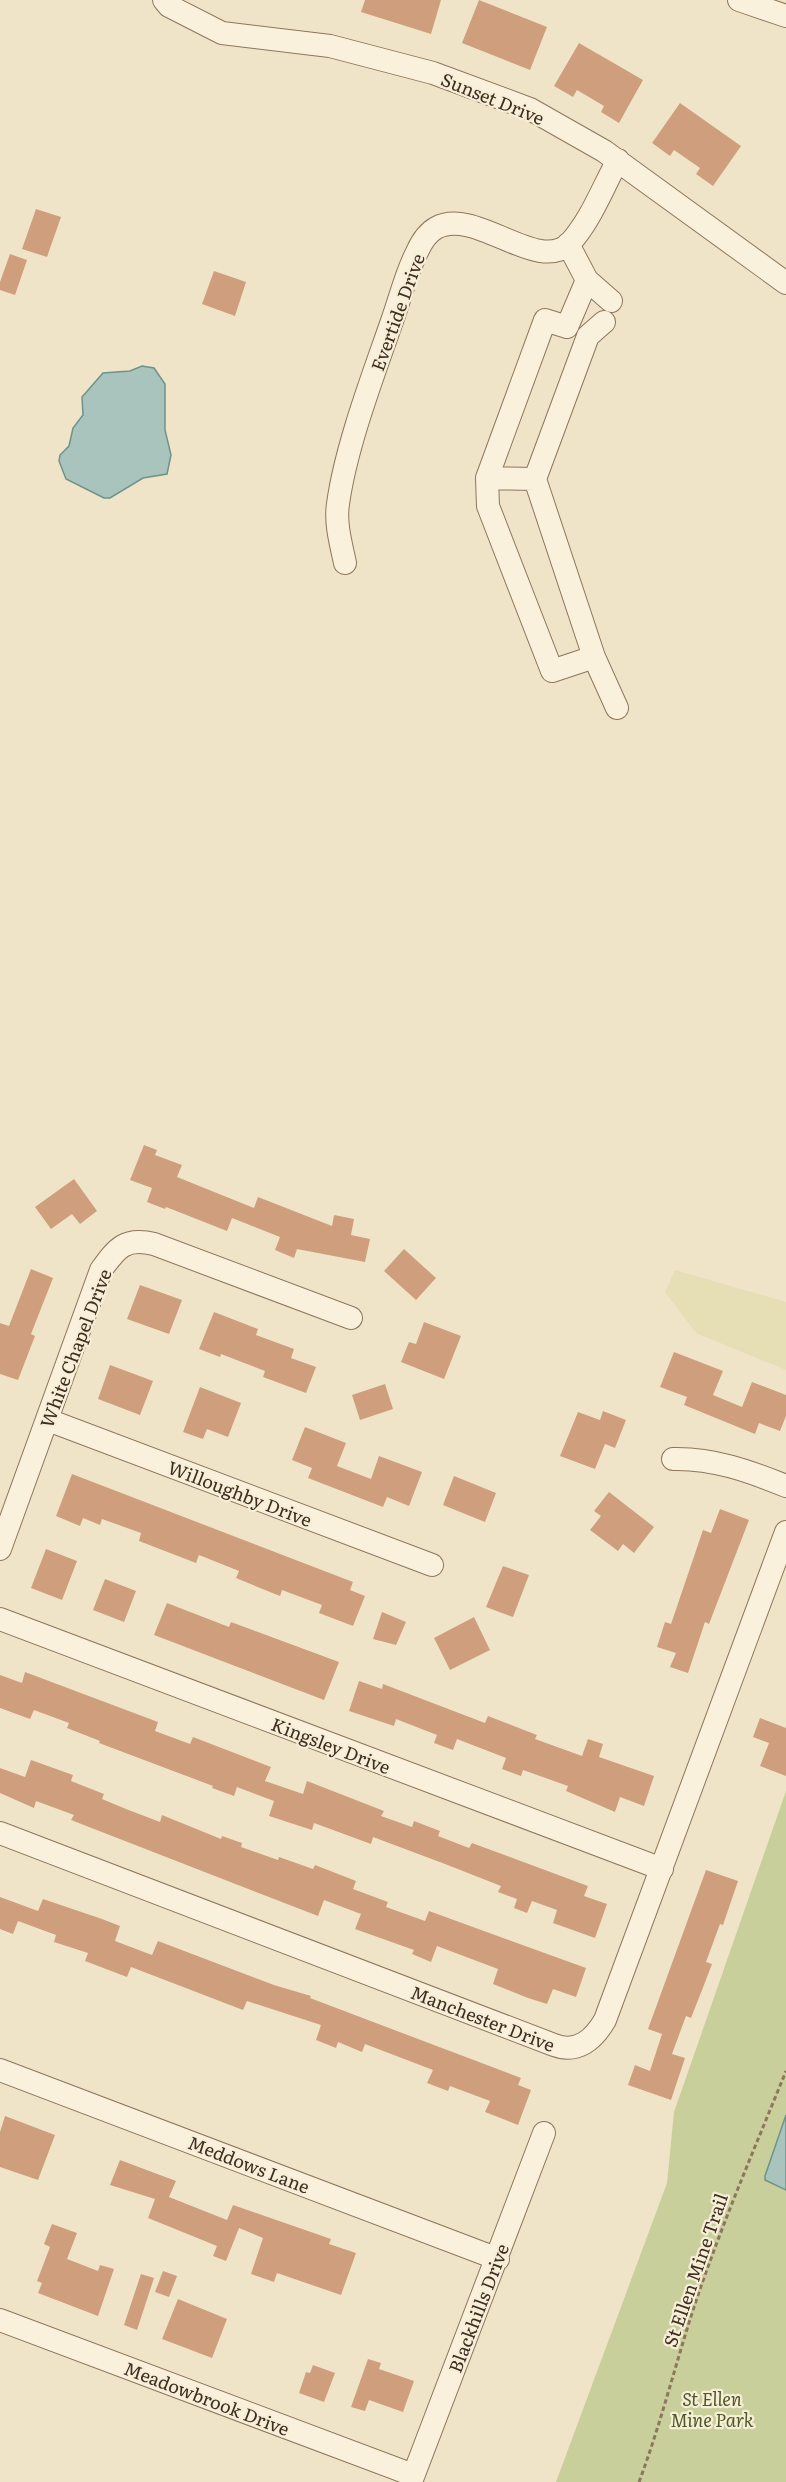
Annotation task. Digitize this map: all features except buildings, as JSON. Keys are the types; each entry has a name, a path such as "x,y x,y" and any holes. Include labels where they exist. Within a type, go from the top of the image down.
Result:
{"street":[{"name":"Sunset Drive","path":"164,0 170,6 222,33 330,46 433,73 530,109 618,160 786,283"},
{"path":"739,0 786,16"},
{"path":"617,708 594,657 536,479 601,320 587,280 568,244 586,221 618,160"},
{"name":"Evertide Drive","path":"345,563 338,529 337,506 344,477 386,338 416,254 426,236 434,228 457,223 530,248 549,251 558,250 568,244"},
{"path":"567,327 587,280"},
{"path":"594,657 552,671 488,506 487,478 545,320 567,327 601,320"},
{"path":"487,478 536,479"},
{"name":"White Chapel Drive","path":"0,1549 101,1270 117,1249 130,1242 154,1244 351,1318"},
{"name":"Willoughby Drive","path":"48,1420 432,1565"},
{"path":"673,1459 697,1458 715,1461 786,1486"},
{"name":"Manchester Drive","path":"0,1833 563,2048 580,2046 599,2031 605,2020 786,1532"},
{"name":"Kingsley Drive","path":"0,1619 662,1869"},
{"name":"Meddows Lane","path":"0,2070 498,2259"},
{"name":"Blackhills Drive","path":"412,2479 498,2259 544,2133"},
{"name":"Meadowbrook Drive","path":"0,2320 412,2479"}],"path":[{"name":"St Ellen Mine Trail","path":"639,2482 655,2441 697,2299 716,2244 786,2071"}],"shaded area":[{"path":"675,1270 786,1302 786,1370 696,1333 665,1292"}],"green space":[{"name":"St Ellen Mine Park","path":"786,1791 786,2482 556,2482 667,2183 674,2112"}],"water":[{"path":"142,366 154,368 165,384 165,430 171,455 167,474 143,478 110,498 104,498 66,479 59,461 60,455 69,446 73,428 83,415 82,397 103,373 130,371"},
{"path":"786,2115 786,2190 765,2180 765,2176"}]}
